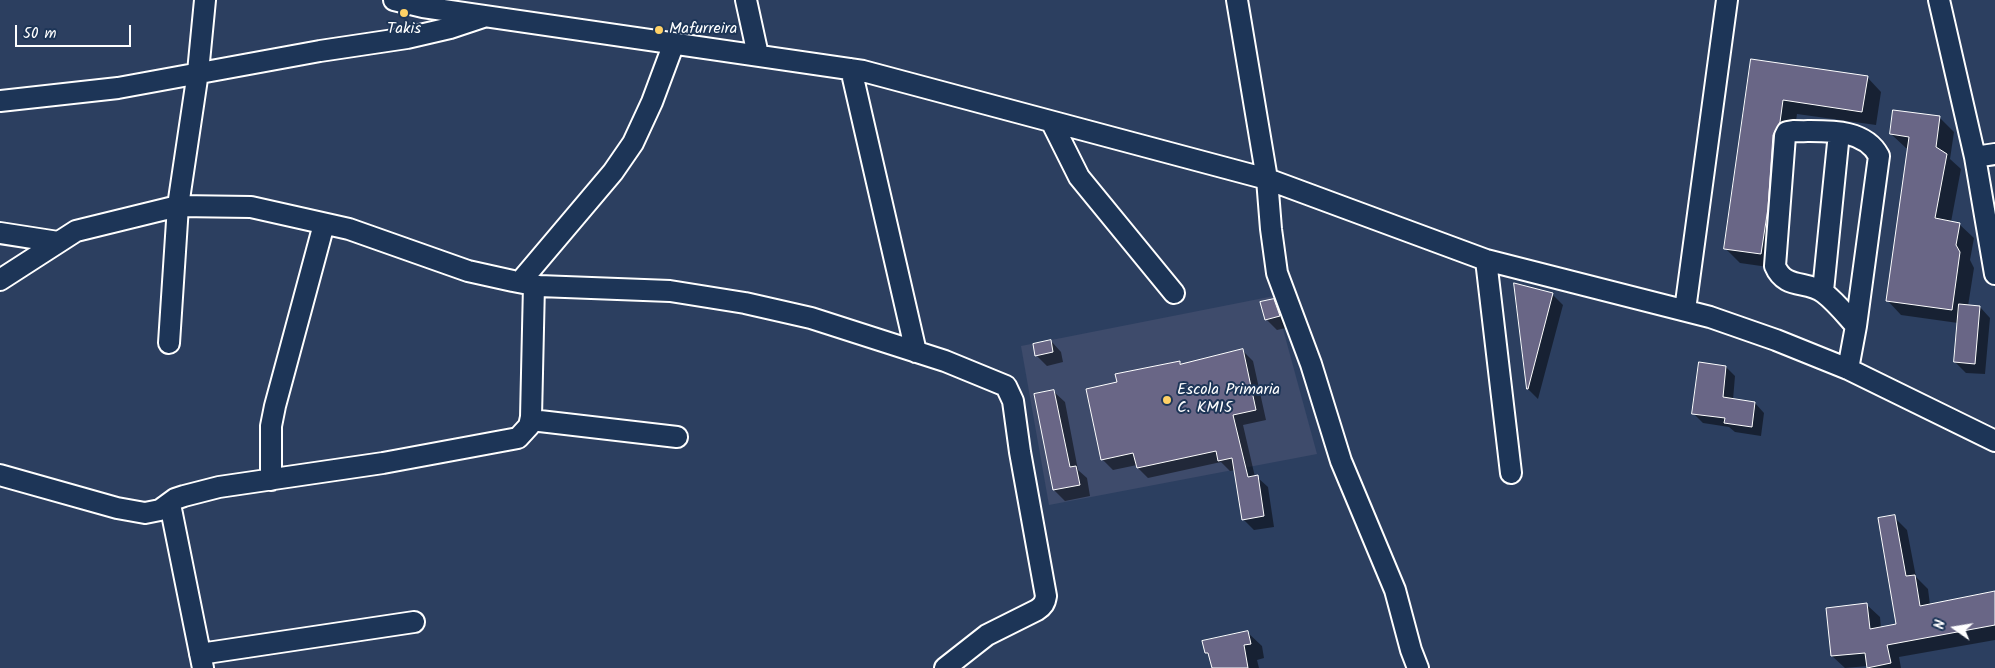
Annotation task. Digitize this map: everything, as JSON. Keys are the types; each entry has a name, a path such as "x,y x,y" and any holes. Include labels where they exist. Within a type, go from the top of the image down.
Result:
{"street":[{"path":"169,343 178,206 198,72 205,0"},
{"path":"394,0 407,4 850,70 1267,179 1486,260 1685,310 1776,340 1848,369 1995,441"},
{"path":"746,0 758,55"},
{"path":"1237,0 1267,179 1277,273 1311,364 1342,461 1395,590 1411,650 1418,668"},
{"path":"1685,310 1727,0"},
{"path":"1939,0 1975,157 1995,274"},
{"path":"0,101 118,88 198,72 407,38 450,28 487,16"},
{"path":"0,475 117,508 145,513 160,510 175,499 202,492 383,463 518,438 526,432 531,420 527,283 613,172 633,143 652,102 674,43"},
{"path":"850,70 916,352"},
{"path":"1052,123 1079,177 1174,293"},
{"path":"1848,369 1856,326 1879,156 1876,149 1855,135 1793,130 1787,132 1785,136 1775,266 1778,274 1784,280 1823,292 1856,326"},
{"path":"1823,292 1839,133"},
{"path":"1975,157 1995,154"},
{"path":"0,280 76,231 178,206 252,207 349,230 468,271 527,283 670,291 745,303 811,318 945,361 1006,386 1013,400 1020,452 1046,596 1043,606 987,635 945,668"},
{"path":"271,480 271,426 275,406 324,224"},
{"path":"0,233 58,242"},
{"path":"1486,260 1511,473"},
{"path":"531,420 677,437"},
{"path":"170,504 201,661 414,622"}],"shaded area":[{"name":"Escola Primaria C. KM15","path":"1274,296 1317,454 1049,505 1021,346"}],"building":[{"path":"1751,59 1868,76 1862,112 1783,100 1780,122 1773,135 1768,208 1761,254 1724,249"},
{"path":"1893,110 1940,116 1936,147 1947,154 1935,218 1960,223 1956,245 1960,252 1952,310 1886,301 1909,137 1890,134"},
{"path":"1514,283 1553,293 1528,389 1527,389"},
{"path":"1274,299 1280,316 1265,320 1260,302"},
{"path":"1959,304 1980,306 1975,364 1954,362"},
{"path":"1051,340 1053,352 1035,356 1033,344"},
{"path":"1243,349 1256,410 1233,415 1248,477 1258,475 1264,516 1242,520 1232,458 1218,461 1216,451 1137,468 1133,453 1101,460 1086,389 1117,382 1115,374 1180,361 1180,364"},
{"path":"1699,362 1726,366 1723,397 1755,402 1752,427 1724,423 1725,418 1692,414"},
{"path":"1054,390 1070,467 1076,466 1080,485 1053,490 1034,394"},
{"path":"1895,515 1906,576 1915,575 1920,606 1995,591 1995,625 1887,645 1891,663 1867,668 1865,653 1831,656 1826,608 1867,603 1870,629 1896,624 1878,518"},
{"path":"1248,631 1251,644 1244,645 1248,668 1212,668 1202,641"}],"place":[{"name":"Takis","path":"404,13"},
{"name":"Mafurreira","path":"659,30"},
{"name":"Escola Primaria C. KM15","path":"1167,400"}]}
